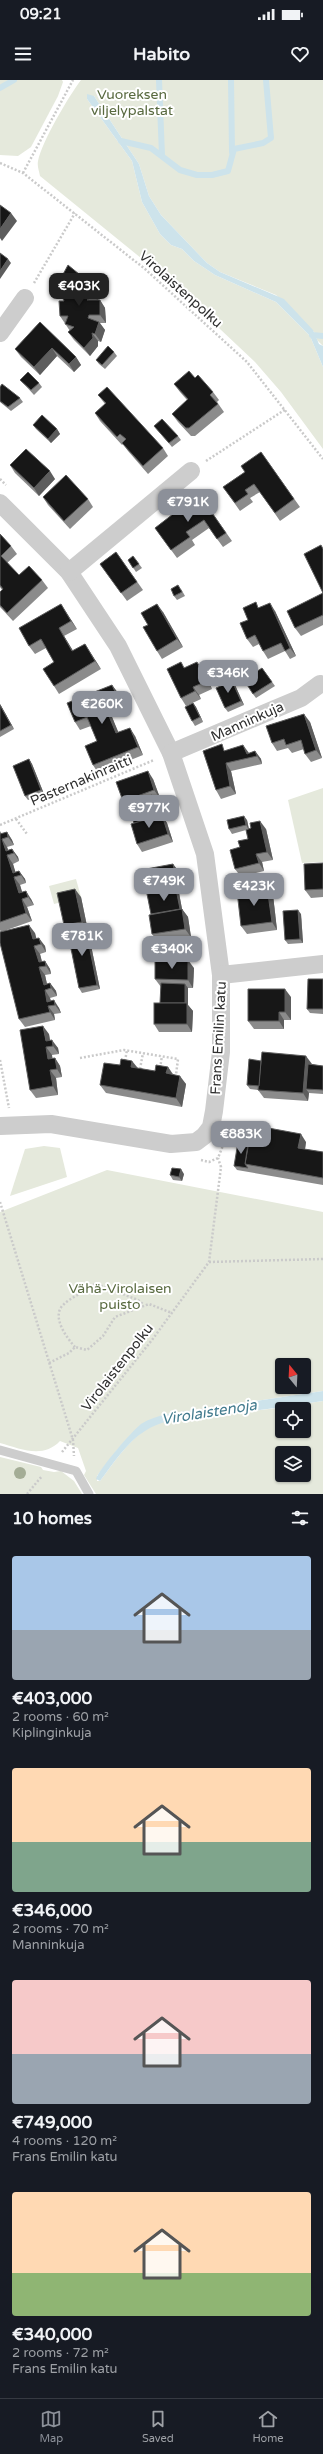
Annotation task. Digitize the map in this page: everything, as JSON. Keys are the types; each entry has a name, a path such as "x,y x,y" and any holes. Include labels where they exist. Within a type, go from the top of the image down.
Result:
{"street":[{"path":"0,333 25,298"},
{"path":"69,572 191,471"},
{"name":"Frans Emilin katu","path":"0,504 69,572 118,646 171,753 205,854 221,975 221,1052 214,1112 211,1127 204,1136 196,1142 171,1144 51,1124 6,1125"},
{"name":"Manninkuja","path":"171,753 301,698 320,684"},
{"path":"221,975 323,964"}],"lane":[{"path":"0,1450 76,1472 89,1494"}],"path":[{"path":"23,173 73,80"},
{"name":"Virolaistenpolku","path":"0,163 23,173 76,213 145,269 247,362 286,409 323,459"},
{"path":"25,298 76,213"},
{"path":"191,471 286,409"},
{"name":"Pasternakinraitti","path":"0,825 171,753"},
{"path":"16,818 27,834"},
{"path":"125,1066 127,1050"},
{"path":"80,1058 127,1050 162,1056 178,1059 176,1075"},
{"path":"140,1069 143,1053"},
{"path":"160,1072 162,1056"},
{"path":"0,1060 6,1125"},
{"path":"218,1158 221,1167 209,1262 323,1259"},
{"path":"0,1202 49,1363 69,1353 75,1347"},
{"name":"Virolaistenpolku","path":"49,1363 73,1440 172,1313 209,1262"},
{"path":"144,1305 138,1300 97,1284 92,1285 62,1306 60,1312 63,1333 75,1347 87,1350 102,1336 115,1317 127,1314 149,1304 172,1313"}],"green space":[{"path":"0,80 62,80 63,82 58,96 31,147 18,156 0,155"},
{"name":"Vuoreksen viljelypalstat","path":"81,80 323,80 323,346 317,340 315,333 276,295 220,272 207,263 161,215 149,196 139,164 94,96 87,99 132,161 142,202 160,234 171,245 182,249 194,261 215,275 276,302 310,336 323,367 323,449 281,392 255,362 168,280 40,176 38,161 45,142 63,107"},
{"path":"323,788 323,862 302,863 288,800"},
{"path":"76,879 81,897 54,904 49,886"},
{"path":"44,1146 60,1148 67,1177 10,1196 25,1149"},
{"name":"Vähä-Virolaisen puisto","path":"107,1170 323,1212 323,1391 311,1393 311,1358 275,1358 275,1394 303,1394 167,1414 156,1418 136,1431 120,1447 97,1476 97,1481 100,1481 138,1435 156,1424 167,1420 192,1416 275,1408 275,1438 311,1438 311,1403 323,1401 323,1494 96,1494 84,1475 86,1471 78,1448 60,1441 46,1450 32,1451 0,1443 0,1212"},
{"path":"0,1457 41,1467 43,1470 54,1472 61,1471 74,1481 82,1494 0,1494"}],"water":[{"path":"87,94 94,96 139,164 149,196 161,215 207,263 220,272 284,299 313,330 319,344 323,346 323,367 310,336 276,302 215,275 194,261 182,249 171,245 160,234 142,202 132,161 87,99"},
{"name":"Virolaistenoja","path":"323,1391 323,1401 311,1403 275,1402 275,1408 193,1416 156,1425 132,1441 100,1481 96,1479 109,1459 131,1434 141,1424 154,1418 167,1414 311,1394"}],"building":[{"path":"0,205 11,213 0,229"},
{"path":"0,253 8,259 0,271"},
{"path":"68,265 85,279 86,286 90,284 94,296 87,300 100,300 100,315 89,315 88,318 99,322 95,334 92,333 93,338 84,348 68,332 74,327 65,324 68,316 60,316 59,301 64,301 61,294 66,292 60,287 65,282 60,280"},
{"path":"40,322 76,357 69,364 52,348 34,367 15,349"},
{"path":"108,346 114,352 102,365 96,360"},
{"path":"189,371 195,378 198,375 213,392 210,395 218,404 189,428 186,428 172,414 188,399 174,384"},
{"path":"28,372 39,383 31,390 20,380"},
{"path":"2,384 20,398 8,407 0,401 0,387"},
{"path":"107,387 163,448 143,466 122,443 126,439 120,434 117,437 95,413 106,403 98,395"},
{"path":"42,415 57,429 48,439 33,425"},
{"path":"162,419 178,436 169,443 154,426"},
{"path":"26,449 50,471 34,488 10,465"},
{"path":"261,452 294,499 275,513 254,484 245,490 248,494 235,503 223,487 245,472 241,466"},
{"path":"66,475 88,499 64,521 43,497"},
{"path":"199,494 226,533 217,539 204,520 186,532 190,537 171,550 155,528"},
{"path":"0,534 11,546 1,556 19,575 29,566 42,580 7,613 0,605 0,592 3,589 0,585"},
{"path":"321,545 323,549 323,593 304,554"},
{"path":"116,552 137,582 121,593 100,564"},
{"path":"133,556 139,564 133,568 128,560"},
{"path":"178,585 182,592 174,596 171,589"},
{"path":"323,593 323,615 295,628 287,611"},
{"path":"256,602 258,608 270,603 290,648 285,651 281,643 263,651 255,635 247,639 240,623 248,620 243,608"},
{"path":"61,604 71,621 59,628 72,651 85,644 95,661 54,686 43,669 54,662 41,639 29,646 19,628"},
{"path":"157,604 177,639 157,651 143,627 148,625 141,613"},
{"path":"181,662 184,668 197,662 207,681 193,687 195,691 181,698 167,669"},
{"path":"262,668 272,682 253,694 244,680"},
{"path":"232,681 241,701 225,708 216,688"},
{"path":"112,685 120,703 106,709 116,733 130,728 138,747 93,765 85,746 97,741 87,717 75,722 67,703"},
{"path":"193,703 200,717 192,721 185,707"},
{"path":"0,705 11,725 0,731"},
{"path":"304,714 316,750 305,754 301,740 286,745 284,739 272,743 266,726"},
{"path":"222,744 224,751 243,745 247,754 255,751 257,756 226,763 230,786 216,790 203,751"},
{"path":"29,759 41,790 25,796 13,766"},
{"path":"148,771 154,790 123,801 116,782"},
{"path":"152,795 159,816 134,823 128,804"},
{"path":"162,815 168,834 137,844 131,824"},
{"path":"244,816 246,825 229,829 227,820"},
{"path":"260,821 267,852 256,854 259,863 235,869 230,850 240,847 238,841 248,839 246,830 251,828 250,823"},
{"path":"7,832 8,837 2,839 6,851 12,849 14,853 7,855 13,873 19,871 21,875 14,877 19,893 26,891 28,897 22,899 26,913 0,922 0,834"},
{"path":"323,863 323,889 305,890 304,864"},
{"path":"173,864 177,884 144,890 141,870"},
{"path":"267,887 272,922 241,926 237,891"},
{"path":"75,889 82,922 64,925 57,893"},
{"path":"176,889 180,909 151,914 147,894"},
{"path":"182,909 185,929 152,934 149,915"},
{"path":"298,910 300,939 285,940 283,911"},
{"path":"29,925 33,939 39,938 41,944 34,946 39,962 45,961 46,966 39,967 44,985 50,983 51,988 45,990 47,1002 54,1000 55,1005 48,1006 50,1012 19,1019 0,943 0,932"},
{"path":"85,925 97,985 79,988 67,929"},
{"path":"155,959 188,960 188,980 155,979"},
{"path":"308,979 323,979 323,1009 307,1009"},
{"path":"161,983 185,984 185,1003 160,1003"},
{"path":"248,989 285,989 285,1012 279,1012 279,1021 248,1021"},
{"path":"154,1003 187,1003 187,1024 154,1024"},
{"path":"43,1026 46,1041 52,1040 53,1046 46,1047 48,1059 55,1058 57,1069 50,1070 53,1086 30,1090 20,1030"},
{"path":"262,1052 306,1056 303,1093 258,1090"},
{"path":"121,1059 132,1061 131,1067 155,1071 156,1065 168,1067 166,1073 180,1076 176,1098 100,1085 104,1063 120,1065"},
{"path":"249,1059 261,1061 259,1086 247,1085"},
{"path":"308,1064 323,1066 323,1090 306,1089"},
{"path":"252,1125 301,1134 298,1148 323,1152 323,1178 245,1164"},
{"path":"238,1142 248,1144 245,1164 248,1168 234,1166"},
{"path":"172,1168 181,1169 179,1177 170,1175"}],"waterway":[{"path":"0,88 14,80"},
{"path":"159,80 162,155"},
{"path":"231,80 232,152"},
{"path":"121,141 151,148 180,170 197,175 212,175 228,171 234,149 263,143 271,138 266,80"},
{"path":"312,335 323,336"}]}
